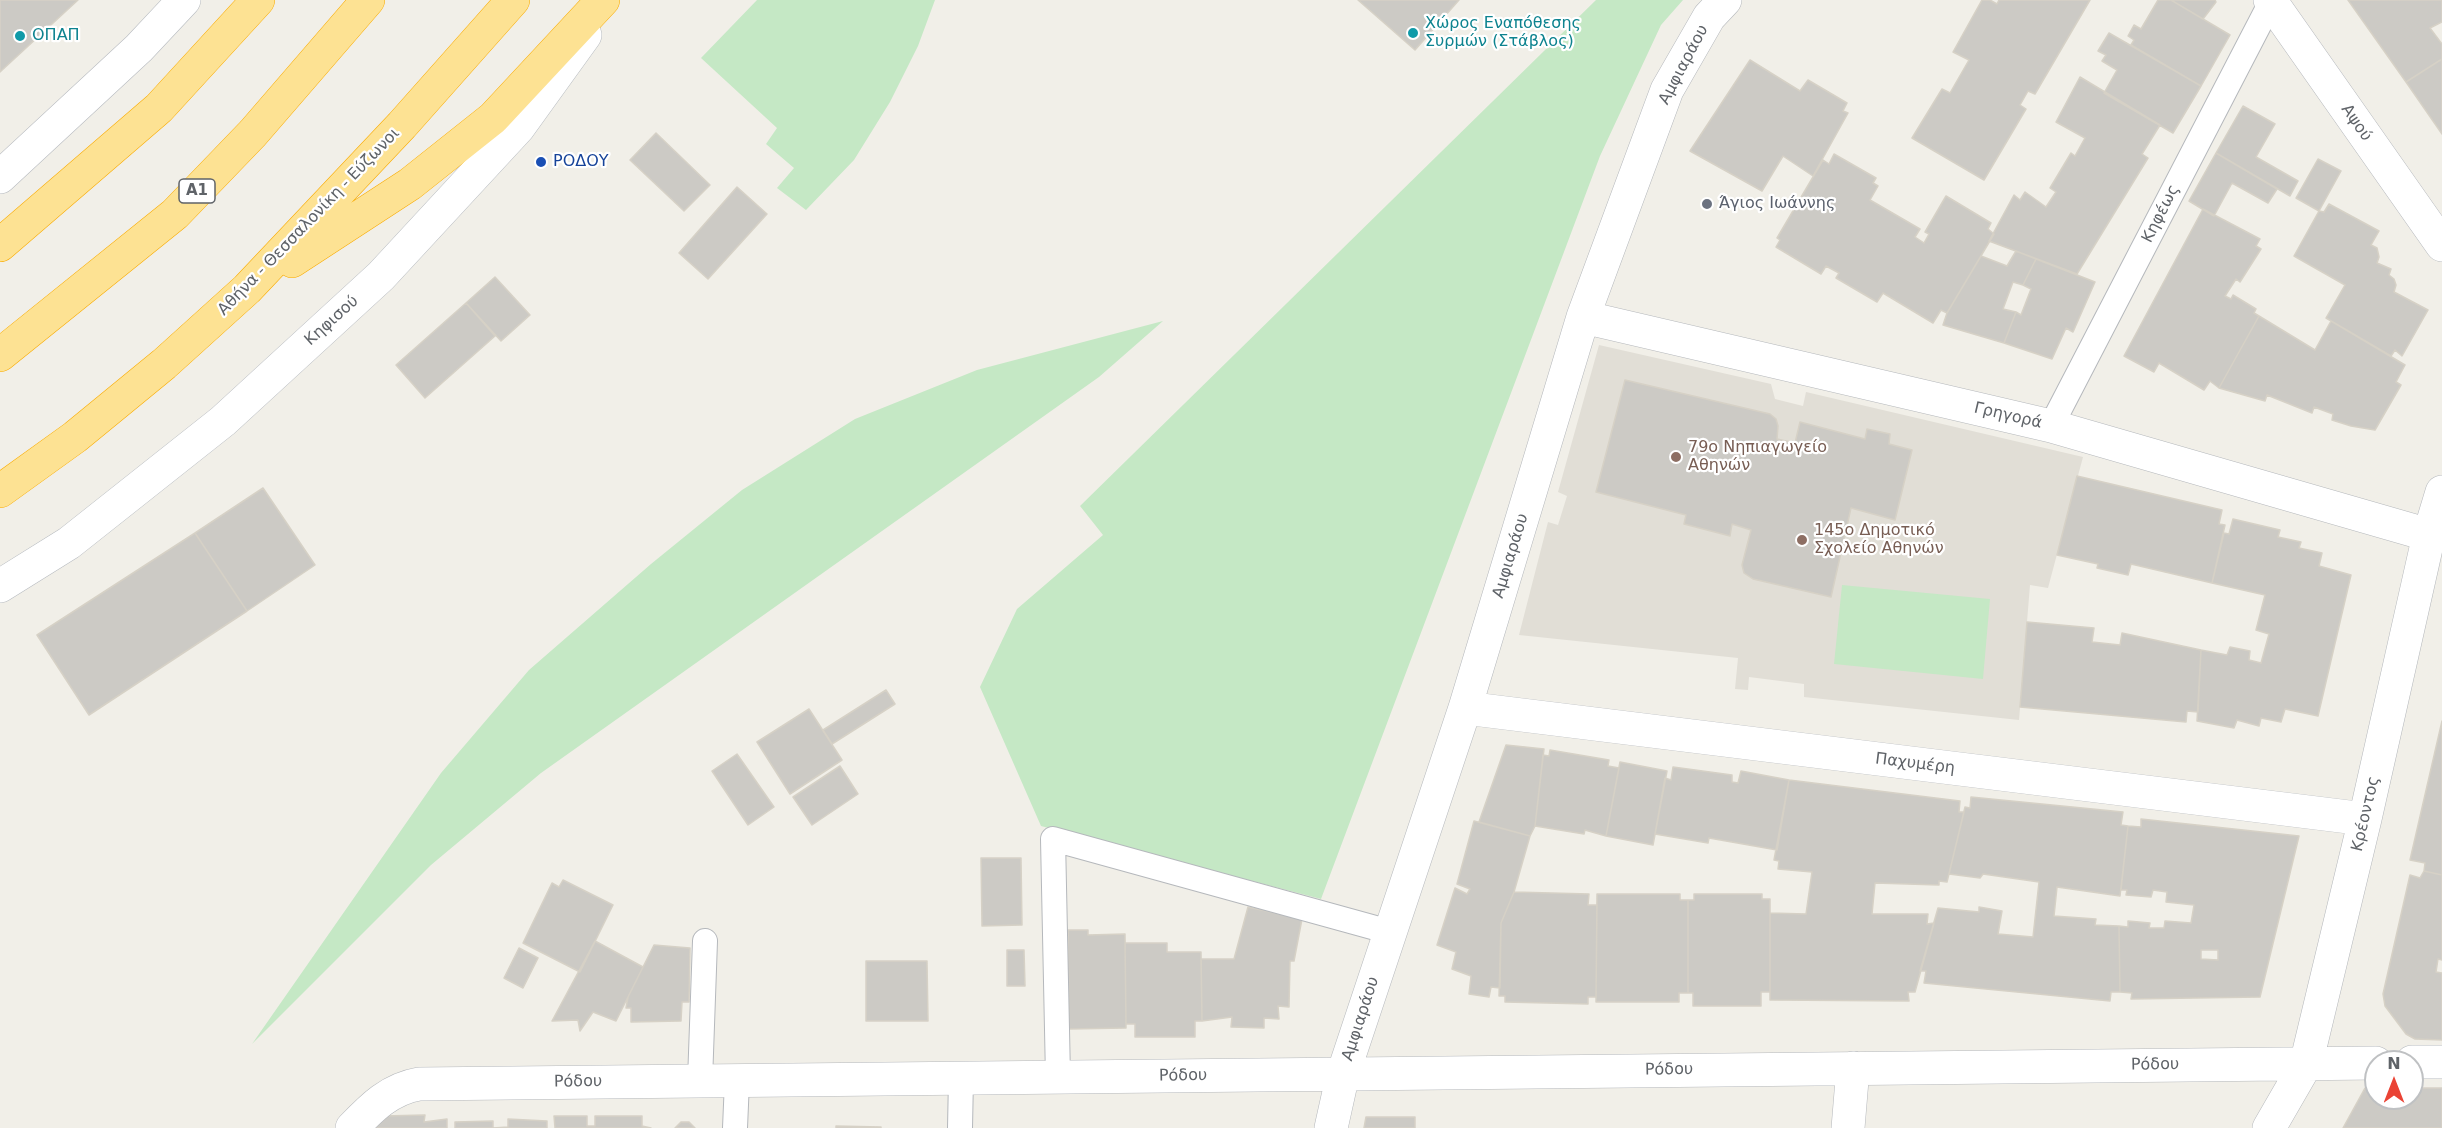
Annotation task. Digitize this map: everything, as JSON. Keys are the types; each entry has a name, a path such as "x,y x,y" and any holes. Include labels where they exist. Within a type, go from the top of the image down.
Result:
{"highway":[{"path":"0,245 159,108 258,0"},
{"name":"Α1","path":"0,355 175,213 253,133 368,0"},
{"name":"Αθήνα - Θεσσαλονίκη - Εύζωνοι","path":"0,491 75,436 146,379 247,290 402,125 513,0"},
{"path":"247,290 410,184 493,118 603,0"}],"street":[{"path":"0,177 139,48 184,0"},
{"name":"Κηφισού","path":"0,586 69,543 223,421 381,276 518,128 611,0"},
{"name":"Αμφιαράου","path":"1331,1128 1343,1074 1465,708 1583,317 1667,90 1709,17 1725,0"},
{"name":"Αψού","path":"2271,1 2442,245"},
{"name":"Γρηγορά","path":"1583,317 2051,426 2429,535"},
{"name":"Κρέοντος","path":"2269,1128 2306,1064 2365,819 2429,535 2442,492"},
{"name":"Παχυμέρη","path":"1465,708 2365,819"},
{"path":"2424,1062 2442,1062"},
{"name":"Ρόδου","path":"352,1128 375,1104 402,1087 419,1084 2364,1063"},
{"path":"1848,1128 1853,1068"}],"lane":[{"name":"Κηφέως","path":"2051,426 2271,1"},
{"path":"1058,1077 1053,839 1390,932"},
{"path":"700,1081 705,941"},
{"path":"960,1128 961,1078"},
{"path":"735,1128 737,1081"}],"shaded area":[{"name":"145ο Δημοτικό Σχολείο Αθηνών","path":"1599,345 1771,384 1775,399 1803,406 1806,392 2083,457 2048,588 2030,585 2019,720 1804,697 1804,684 1749,677 1748,690 1735,689 1738,658 1519,635 1548,522 1558,525 1567,496 1558,492"}],"green space":[{"path":"757,0 935,0 918,46 890,102 854,160 806,210 777,188 794,168 766,144 777,128 701,58"},
{"path":"1596,0 1683,0 1661,25 1600,156 1321,899 1041,826 980,687 1017,609 1103,535 1080,506"},
{"path":"1163,321 1099,377 541,773 431,865 252,1044 441,773 529,670 651,564 742,490 855,419 977,370"},
{"path":"1842,585 1990,599 1983,679 1834,664"}],"building":[{"name":"ΟΠΑΠ","path":"0,0 78,0 0,72"},
{"name":"Χώρος Εναπόθεσης Συρμών (Στάβλος)","path":"1358,0 1459,0 1415,50"},
{"path":"1982,0 1990,0 1997,4 1999,0 2090,0 2035,94 2028,91 2020,105 2026,109 1984,180 1912,138 1942,89 1950,93 1969,60 1953,52"},
{"path":"2158,0 2171,0 2230,35 2201,86 2131,45 2134,40 2128,36 2134,25 2141,29"},
{"path":"2171,0 2215,0 2216,2 2203,19"},
{"path":"2348,0 2442,0 2442,22 2430,28 2442,44 2442,59 2406,82"},
{"path":"2109,33 2201,86 2173,133 2104,93 2117,70 2102,61 2106,55 2098,51"},
{"path":"2442,59 2442,134 2406,82"},
{"path":"1750,60 1800,91 1808,80 1847,103 1843,111 1848,113 1813,176 1783,156 1762,191 1690,151"},
{"path":"2080,77 2160,125 2142,154 2148,158 2077,274 1989,241 2014,195 2020,200 2025,192 2046,207 2056,192 2050,188 2071,153 2075,156 2085,138 2056,122"},
{"path":"2243,106 2275,124 2256,157 2298,181 2290,196 2216,153"},
{"path":"656,133 710,185 684,211 630,160"},
{"path":"2216,153 2277,189 2268,203 2232,183 2214,216 2189,201"},
{"path":"1834,154 1876,178 1873,183 1878,186 1870,200 1920,229 1915,237 1924,243 1929,234 1925,232 1946,196 1991,223 1988,229 1994,234 1947,313 1941,310 1933,323 1883,293 1877,302 1836,278 1839,273 1826,266 1821,274 1776,247 1780,240 1777,238 1823,160 1829,164"},
{"path":"2318,159 2341,171 2319,211 2296,198"},
{"path":"737,187 767,214 708,279 679,253"},
{"path":"2329,204 2379,231 2371,245 2377,248 2379,257 2377,263 2391,269 2389,275 2394,279 2396,285 2394,292 2428,310 2402,356 2395,350 2391,356 2326,318 2345,285 2294,256 2319,211 2324,212"},
{"path":"2203,209 2260,239 2256,246 2261,249 2240,282 2236,279 2225,296 2231,299 2233,295 2256,309 2254,313 2259,316 2219,388 2210,381 2204,390 2159,363 2154,372 2124,356"},
{"path":"2016,251 2036,259 2023,285 2013,282 2003,309 2016,312 2004,343 1943,325 1947,313 1981,256 2007,266"},
{"path":"2036,259 2095,282 2073,332 2066,328 2052,359 2004,343 2016,312 2021,315 2031,289 2023,285"},
{"path":"495,277 530,315 501,341 466,303"},
{"path":"466,303 495,336 425,398 396,365"},
{"path":"2259,316 2315,350 2331,321 2405,365 2396,382 2401,385 2375,430 2332,420 2333,414 2314,407 2312,413 2267,395 2265,401 2219,388"},
{"path":"1625,380 1770,414 1776,419 1778,426 1777,439 1795,443 1800,422 1865,439 1867,429 1890,434 1889,444 1912,450 1895,520 1851,508 1831,597 1753,579 1744,573 1742,565 1751,530 1732,524 1730,536 1684,524 1686,515 1596,492"},
{"path":"2077,476 2222,510 2219,524 2225,525 2212,583 2131,564 2128,575 2097,568 2098,564 2057,555"},
{"path":"263,488 315,565 247,611 195,533"},
{"path":"2233,519 2280,530 2278,537 2301,542 2299,548 2322,553 2319,566 2351,575 2318,716 2285,709 2281,722 2261,718 2259,726 2237,720 2234,728 2197,721 2201,650 2227,655 2230,647 2250,651 2249,660 2261,663 2269,634 2256,630 2265,595 2212,583 2224,533 2229,534"},
{"path":"195,533 247,611 89,715 37,635"},
{"path":"2027,622 2094,628 2092,642 2120,645 2122,633 2201,650 2198,712 2187,711 2186,722 2020,707"},
{"path":"886,690 895,704 832,744 823,730"},
{"path":"809,709 842,760 790,794 757,742"},
{"path":"2442,721 2442,875 2424,871 2425,863 2410,860"},
{"path":"1506,745 1544,749 1535,826 1530,836 1479,822"},
{"path":"1550,750 1609,760 1608,766 1619,768 1606,836 1585,830 1584,834 1535,826 1543,755 1549,756"},
{"path":"737,754 774,807 748,825 712,771"},
{"path":"1620,762 1667,771 1653,845 1606,836"},
{"path":"840,766 858,794 812,825 793,797"},
{"path":"1673,767 1732,775 1732,782 1738,783 1741,771 1789,780 1777,850 1709,838 1708,843 1655,834 1665,778 1671,780"},
{"path":"1789,780 1960,801 1959,812 1964,812 1947,882 1939,881 1939,885 1875,883 1872,914 1928,914 1927,924 1934,923 1915,992 1908,992 1909,1001 1770,1000 1770,913 1806,914 1812,872 1778,869 1779,861 1774,860"},
{"path":"1971,797 2123,812 2121,825 2128,826 2120,896 2057,887 2054,916 2096,919 2095,925 2119,926 2120,992 2111,992 2110,1001 1924,983 1926,971 1920,971 1938,908 1979,912 1979,907 2002,911 1998,934 2033,937 2039,882 1983,874 1980,878 1949,874 1965,807 1970,808"},
{"path":"2141,819 2299,836 2260,997 2131,999 2132,993 2120,992 2119,926 2128,927 2128,921 2150,923 2149,928 2164,928 2165,921 2191,923 2194,905 2166,902 2167,892 2153,890 2151,897 2126,895 2127,890 2121,890 2128,826 2141,827","holes":["2201,950 2218,950 2218,960 2201,959"]},
{"path":"1474,821 1530,836 1514,892 1501,923 1500,988 1491,987 1489,997 1469,994 1471,976 1452,969 1456,952 1437,945 1455,888 1467,894 1470,889 1457,884"},
{"path":"981,858 1021,858 1022,925 982,926"},
{"path":"2424,871 2442,875 2442,960 2438,959 2436,972 2442,973 2442,1040 2415,1039 2406,1034 2385,1006 2383,994 2410,875 2420,878"},
{"path":"563,880 613,905 580,972 523,943 552,883 559,887"},
{"path":"1514,892 1589,894 1588,905 1597,905 1596,997 1588,997 1588,1004 1505,1002 1505,996 1499,996 1501,923"},
{"path":"1597,894 1680,894 1680,900 1688,900 1688,993 1679,993 1679,1002 1596,1002"},
{"path":"1694,894 1762,894 1762,899 1770,899 1770,992 1761,992 1761,1006 1693,1006 1693,993 1688,993 1688,900 1694,900"},
{"path":"1248,907 1302,919 1294,961 1290,961 1289,1007 1278,1006 1279,1019 1264,1018 1264,1028 1231,1027 1232,1017 1202,1021 1201,959 1234,959"},
{"path":"1068,930 1088,930 1088,935 1125,934 1126,1028 1069,1029"},
{"path":"595,941 643,967 616,1021 593,1012 580,1031 578,1020 552,1021"},
{"path":"1125,943 1167,943 1167,952 1201,952 1202,1021 1195,1021 1195,1037 1135,1037 1135,1024 1126,1024"},
{"path":"654,945 690,948 689,1002 682,1002 681,1021 631,1022 631,1008 626,1008 628,997"},
{"path":"519,948 538,958 523,988 504,978"},
{"path":"1007,950 1024,950 1025,986 1007,986"},
{"path":"866,961 927,961 928,1021 866,1021"},
{"path":"2424,1088 2442,1088 2442,1128 2343,1128 2364,1090 2364,1110 2424,1110"},
{"path":"425,1115 424,1122 447,1119 447,1128 370,1128 383,1116"},
{"path":"554,1116 587,1116 587,1126 595,1126 595,1116 642,1116 642,1126 651,1128 555,1128"},
{"path":"1366,1117 1415,1117 1415,1128 1364,1128"},
{"path":"508,1119 547,1121 547,1128 493,1128 508,1127"},
{"path":"493,1121 493,1128 455,1128 455,1122"},
{"path":"681,1122 689,1122 695,1128 675,1128"},
{"path":"836,1126 881,1127 881,1128 836,1128"}],"place":[{"name":"Χώρος Εναπόθεσης Συρμών (Στάβλος)","path":"1413,33"},
{"name":"ΟΠΑΠ","path":"20,36"},
{"name":"ΡΟΔΟΥ","path":"541,162"},
{"name":"Άγιος Ιωάννης","path":"1707,204"},
{"name":"79ο Νηπιαγωγείο Αθηνών","path":"1676,457"},
{"name":"145ο Δημοτικό Σχολείο Αθηνών","path":"1802,540"}]}
